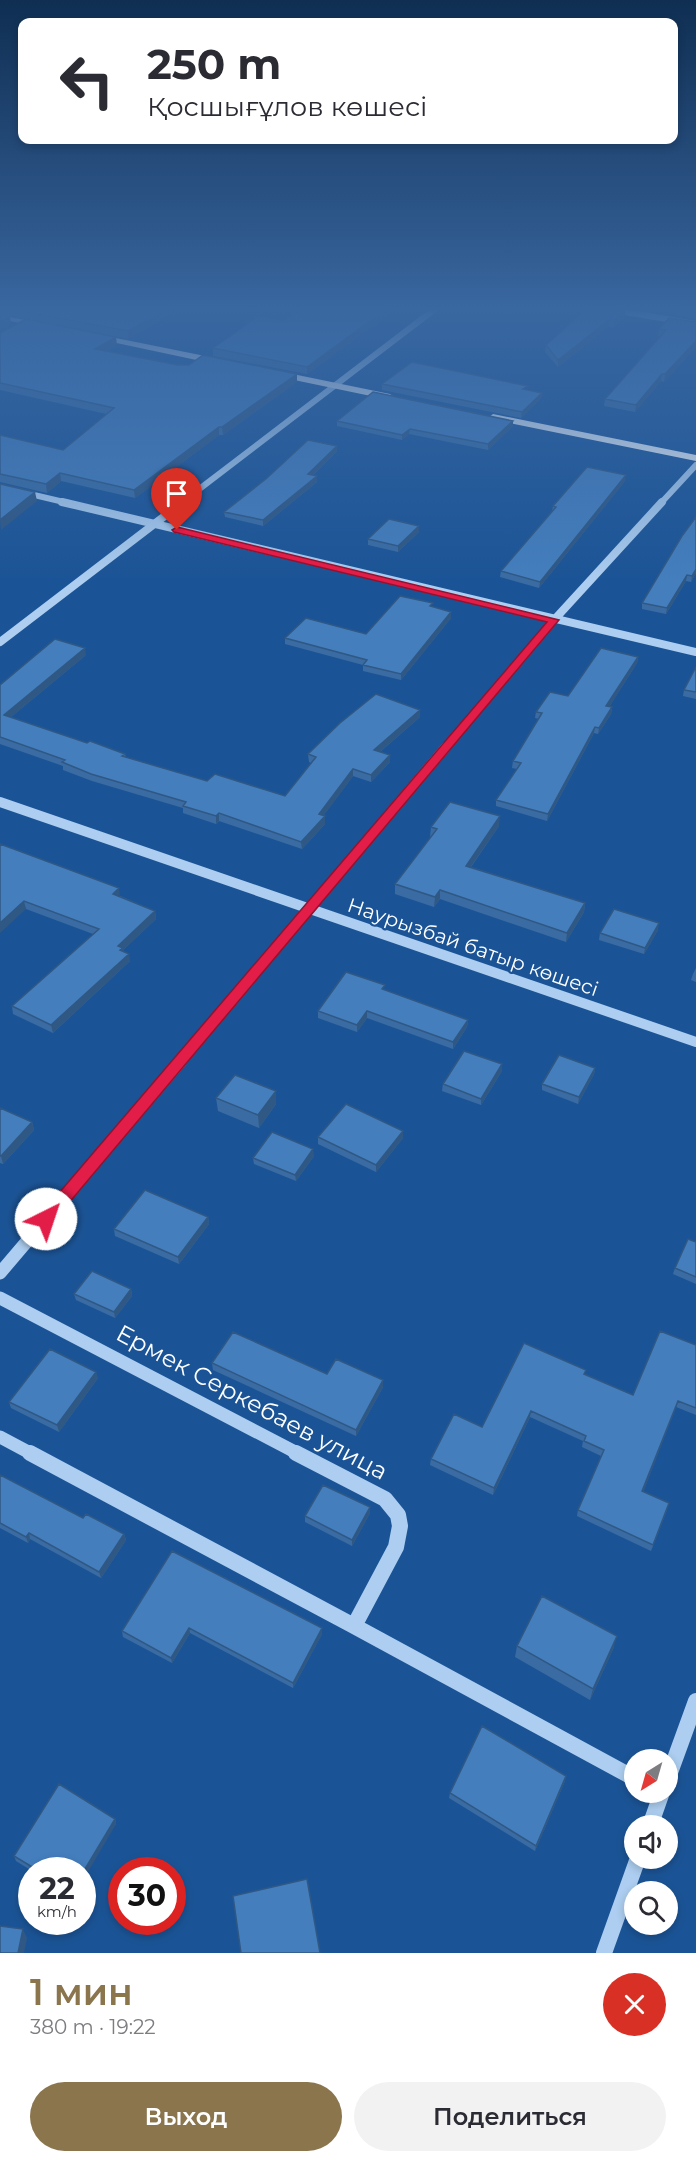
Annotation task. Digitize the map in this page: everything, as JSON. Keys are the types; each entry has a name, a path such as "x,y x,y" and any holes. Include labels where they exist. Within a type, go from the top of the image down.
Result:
{"main road":[{"path":"486,416 696,458"}],"street":[{"path":"0,642 317,400"},
{"path":"0,1273 554,620 696,465"},
{"path":"0,487 696,652"},
{"name":"Наурызбай батыр көшесі","path":"0,802 696,1042"},
{"name":"Ермек Серкебаев улица","path":"0,1298 385,1499 395,1508 402,1520 396,1547 354,1626"},
{"path":"0,1437 624,1773"},
{"path":"678,1749 696,1701"},
{"path":"604,1953 634,1869"}],"building":[{"path":"78,400 260,400 219,427 134,490 60,473 46,484 0,474 0,435 63,450 114,408"},
{"path":"363,400 412,400 513,421 488,444 410,429 402,435 337,421"},
{"path":"463,400 534,400 522,412"},
{"path":"611,400 640,400 636,405"},
{"path":"308,440 337,446 308,474 317,476 263,520 224,512 267,478"},
{"path":"587,467 626,475 540,582 501,571 556,507 553,506"},
{"path":"0,484 35,492 0,520"},
{"path":"696,517 696,569 692,576 687,575 667,608 642,603 682,536"},
{"path":"389,519 419,526 398,546 368,539"},
{"path":"400,596 433,603 430,606 451,612 401,674 363,665 367,660 285,638 306,618 366,634"},
{"path":"55,639 85,648 4,715 87,743 90,741 125,754 122,756 207,781 215,774 285,796 316,757 308,754 340,723 376,694 420,710 374,750 390,755 371,775 353,769 319,814 325,816 301,842 219,813 216,816 183,806 186,802 91,774 62,762 65,760 0,737 0,685"},
{"path":"601,648 638,657 606,706 612,707 599,728 595,727 548,814 496,800 521,763 513,761 542,713 536,712 550,692 568,696"},
{"path":"696,667 696,692 684,690"},
{"path":"450,802 500,816 466,866 585,903 567,933 440,890 435,897 395,884 437,829 431,827"},
{"path":"0,844 119,888 113,894 155,911 118,946 123,948 120,950 129,954 51,1025 12,1006 99,929 24,901 0,923"},
{"path":"614,909 659,923 645,948 600,933"},
{"path":"346,972 385,985 382,989 468,1020 453,1042 367,1011 357,1025 318,1011"},
{"path":"464,1051 502,1064 481,1099 443,1084"},
{"path":"559,1055 595,1068 579,1097 542,1084"},
{"path":"235,1075 276,1091 258,1115 216,1098"},
{"path":"346,1104 403,1131 376,1165 318,1137"},
{"path":"0,1108 32,1122 1,1156 0,1156"},
{"path":"272,1132 313,1149 295,1175 253,1158"},
{"path":"145,1190 208,1217 178,1257 114,1229"},
{"path":"688,1239 696,1242 696,1277 675,1268"},
{"path":"92,1271 131,1289 114,1312 74,1294"},
{"path":"660,1331 696,1345 696,1408 678,1401 642,1491 669,1503 653,1545 578,1510 604,1450 584,1441 586,1436 531,1411 494,1488 431,1459 454,1414 482,1427 524,1343 586,1370 584,1374 633,1395"},
{"path":"233,1332 327,1374 336,1359 383,1380 356,1430 212,1363"},
{"path":"50,1349 96,1372 57,1425 9,1402"},
{"path":"0,1475 83,1518 86,1514 124,1534 99,1572 29,1533 26,1537 0,1523"},
{"path":"323,1485 370,1507 352,1540 305,1516"},
{"path":"172,1551 322,1628 293,1683 189,1628 171,1658 122,1631"},
{"path":"542,1596 617,1636 593,1689 517,1646"},
{"path":"482,1726 566,1776 536,1846 450,1793"},
{"path":"59,1784 115,1819 92,1857 18,1858 14,1856"},
{"path":"307,1879 320,1953 241,1953 233,1896"},
{"path":"0,1926 18,1928 18,1935 22,1935 18,1953 0,1953"}],"route":[{"path":"46,1219 554,620 177,530"}]}
